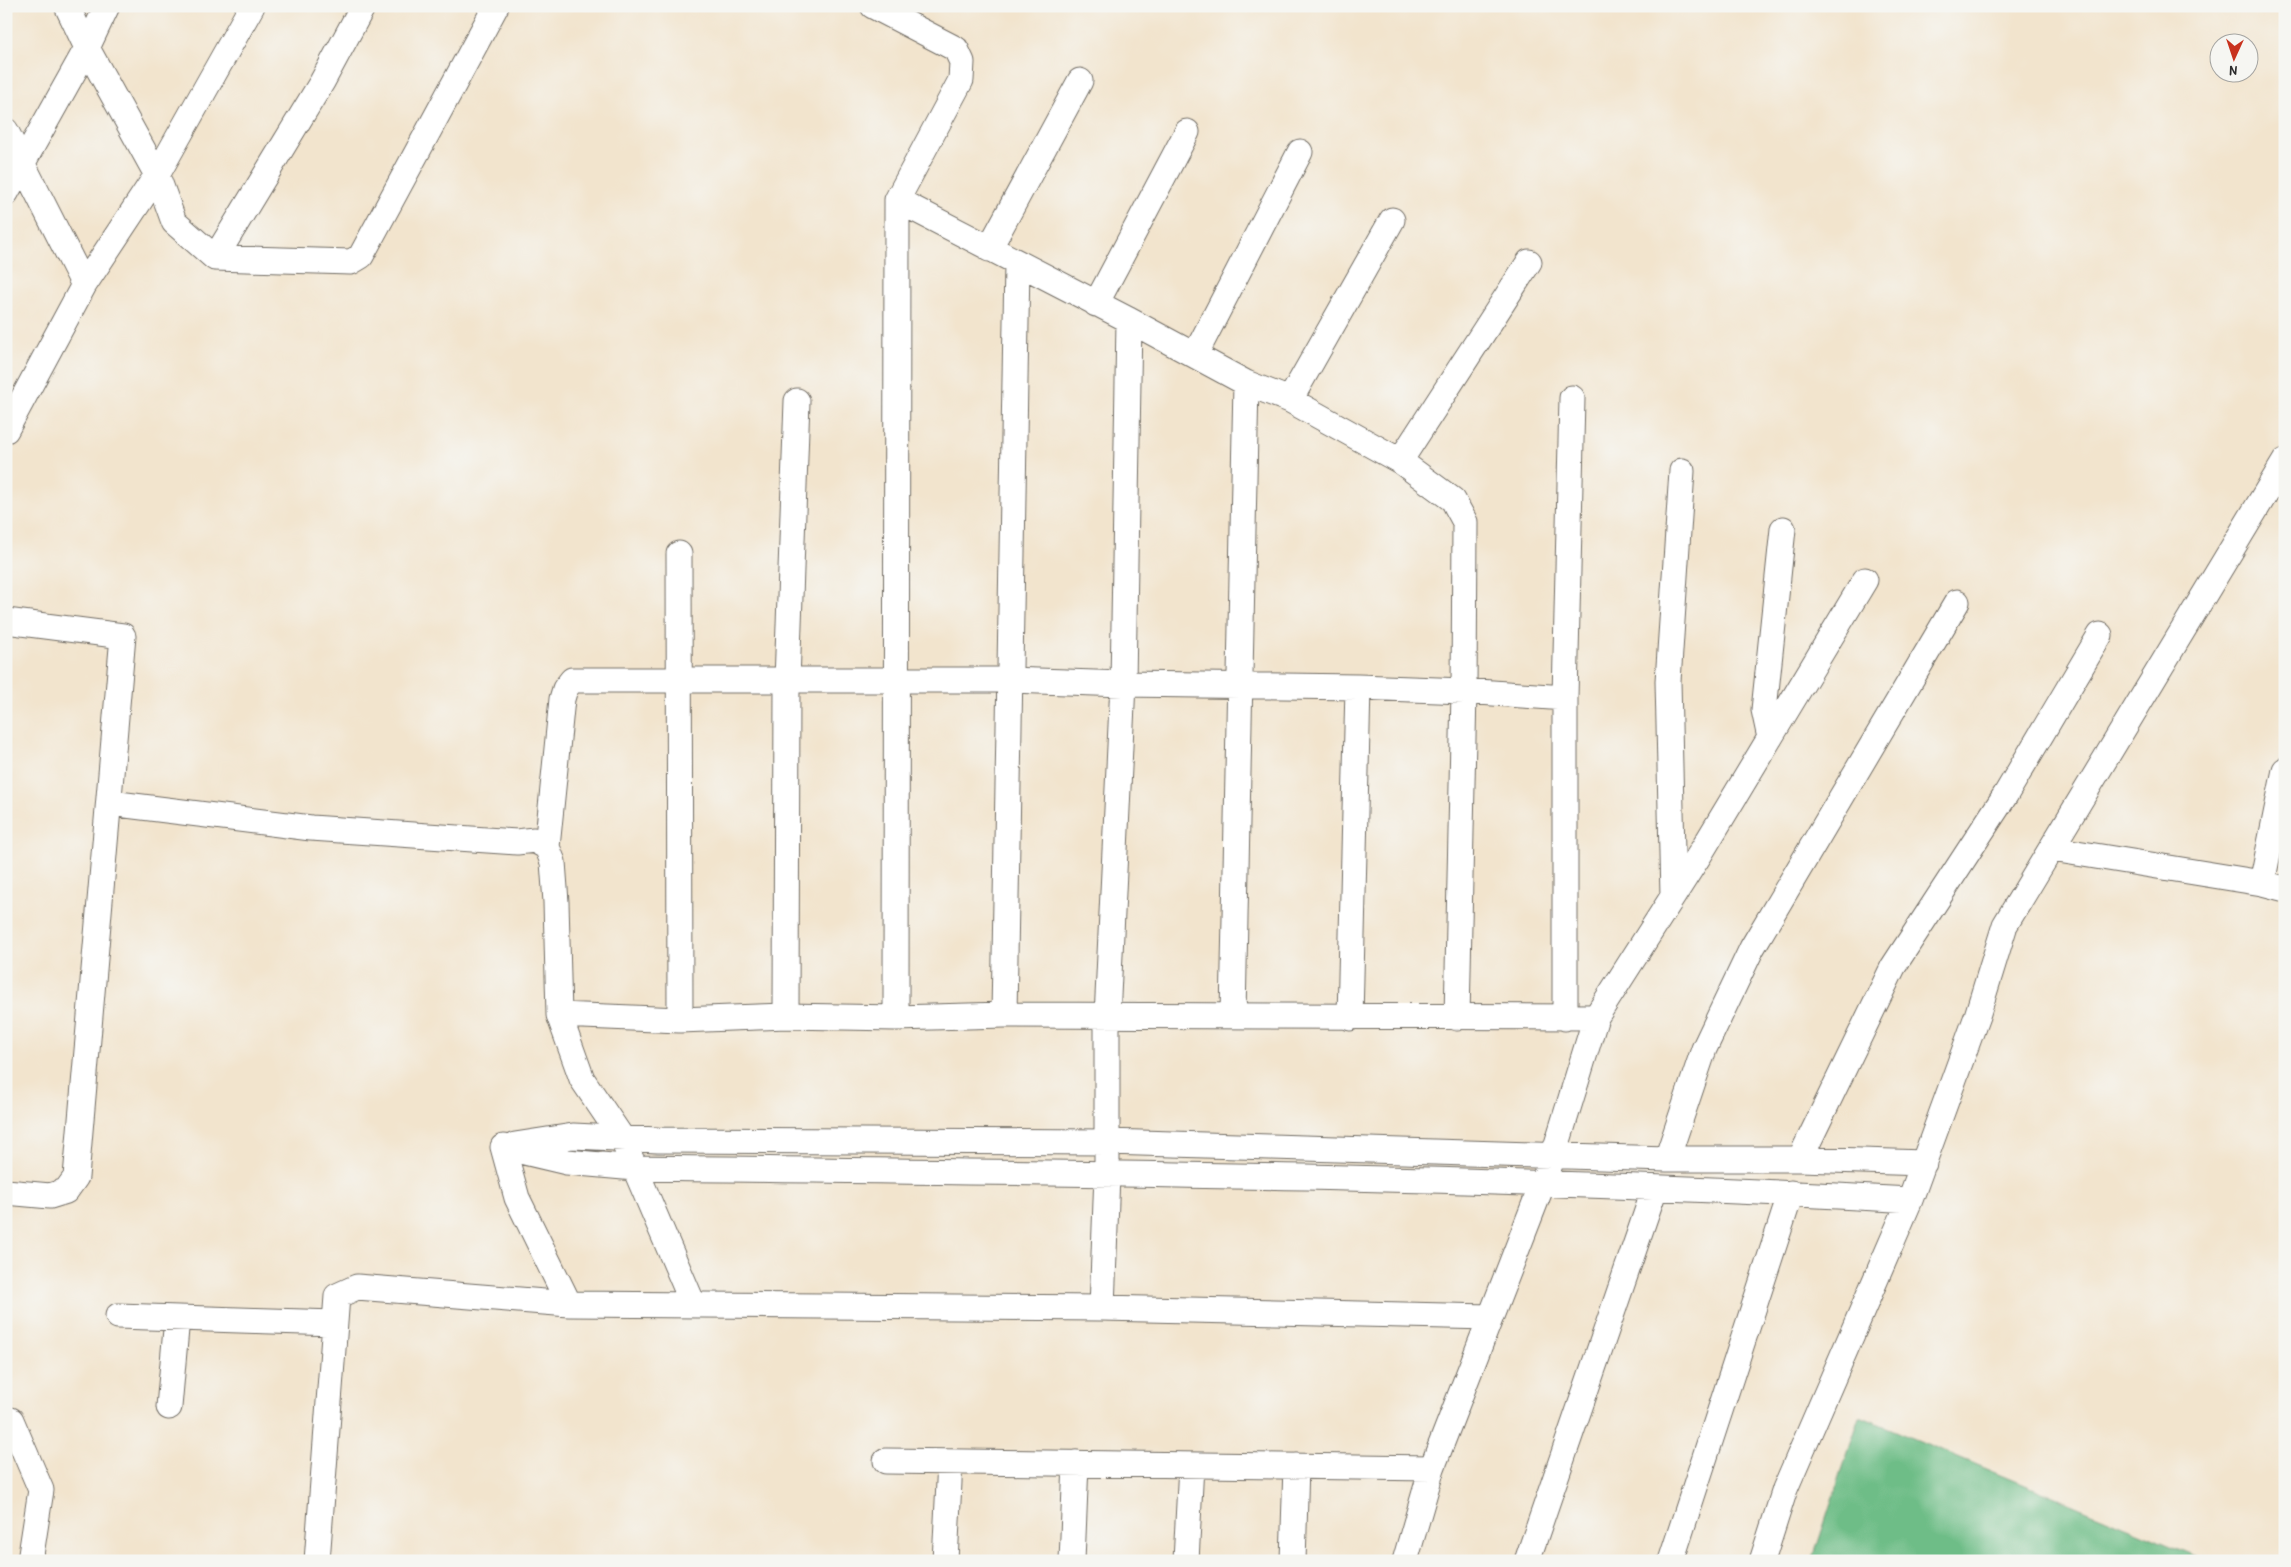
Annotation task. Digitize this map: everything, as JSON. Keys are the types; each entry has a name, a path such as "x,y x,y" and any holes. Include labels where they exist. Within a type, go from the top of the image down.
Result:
{"street":[{"path":"67,6 87,48 157,175 174,222 215,258 351,262 361,256 496,6"},
{"path":"6,193 87,48 107,6"},
{"path":"6,430 84,285 157,175 252,6"},
{"path":"215,258 322,82 363,6"},
{"path":"873,6 956,49 962,62 961,80 897,200 898,680 896,1018"},
{"path":"989,249 1080,81"},
{"path":"6,131 84,285"},
{"path":"1096,304 1187,132"},
{"path":"1195,355 1300,152"},
{"path":"897,200 1246,383 1290,400 1400,461 1453,500 1465,522 1464,691 1456,1018"},
{"path":"1290,400 1392,220"},
{"path":"1400,461 1530,262"},
{"path":"1004,1016 1008,680 1017,264"},
{"path":"1102,1308 1108,1174 1108,1017 1123,684 1129,320"},
{"path":"1233,1016 1238,686 1246,383"},
{"path":"1565,1018 1565,698 1572,398"},
{"path":"786,1016 787,681 797,401"},
{"path":"1762,1561 1785,1489 1910,1200 1977,1016 2006,925 2285,461"},
{"path":"1673,896 1668,681 1682,471"},
{"path":"1770,738 1764,710 1782,529"},
{"path":"679,554 680,1020"},
{"path":"1405,1561 1432,1468 1554,1154 1596,1017 1673,896 1866,580"},
{"path":"1667,1159 1704,1048 1752,948 1957,602"},
{"path":"6,621 124,636 76,1177 66,1191 50,1196 6,1192"},
{"path":"1800,1159 1893,967 2006,794 2100,636"},
{"path":"693,1304 622,1138 582,1079 559,1015 556,902 553,862 547,847 565,689 572,680 1008,680 1123,684 1358,687 1464,691 1565,698"},
{"path":"1350,1018 1358,687"},
{"path":"2052,849 2273,886 2285,770"},
{"path":"110,803 311,828 517,842 534,840 547,847"},
{"path":"559,1015 680,1020 786,1016 896,1018 1004,1016 1596,1017"},
{"path":"503,1147 573,1136 668,1140 1108,1142 1405,1152 1554,1154 1667,1159 1800,1159 1924,1163"},
{"path":"503,1147 566,1162 635,1168 1543,1182 1910,1200"},
{"path":"503,1147 517,1198 569,1304"},
{"path":"1527,1561 1656,1188"},
{"path":"1671,1561 1791,1193"},
{"path":"317,1561 337,1296 357,1287 569,1304 1102,1308 1490,1318"},
{"path":"118,1316 335,1323"},
{"path":"169,1407 177,1318"},
{"path":"11,1420 41,1490 30,1561"},
{"path":"886,1461 1432,1468"},
{"path":"946,1561 950,1462"},
{"path":"1072,1561 1076,1463"},
{"path":"1186,1561 1191,1465"},
{"path":"1293,1561 1296,1466"}],"green space":[{"path":"1860,1416 2207,1561 1812,1561"}]}
